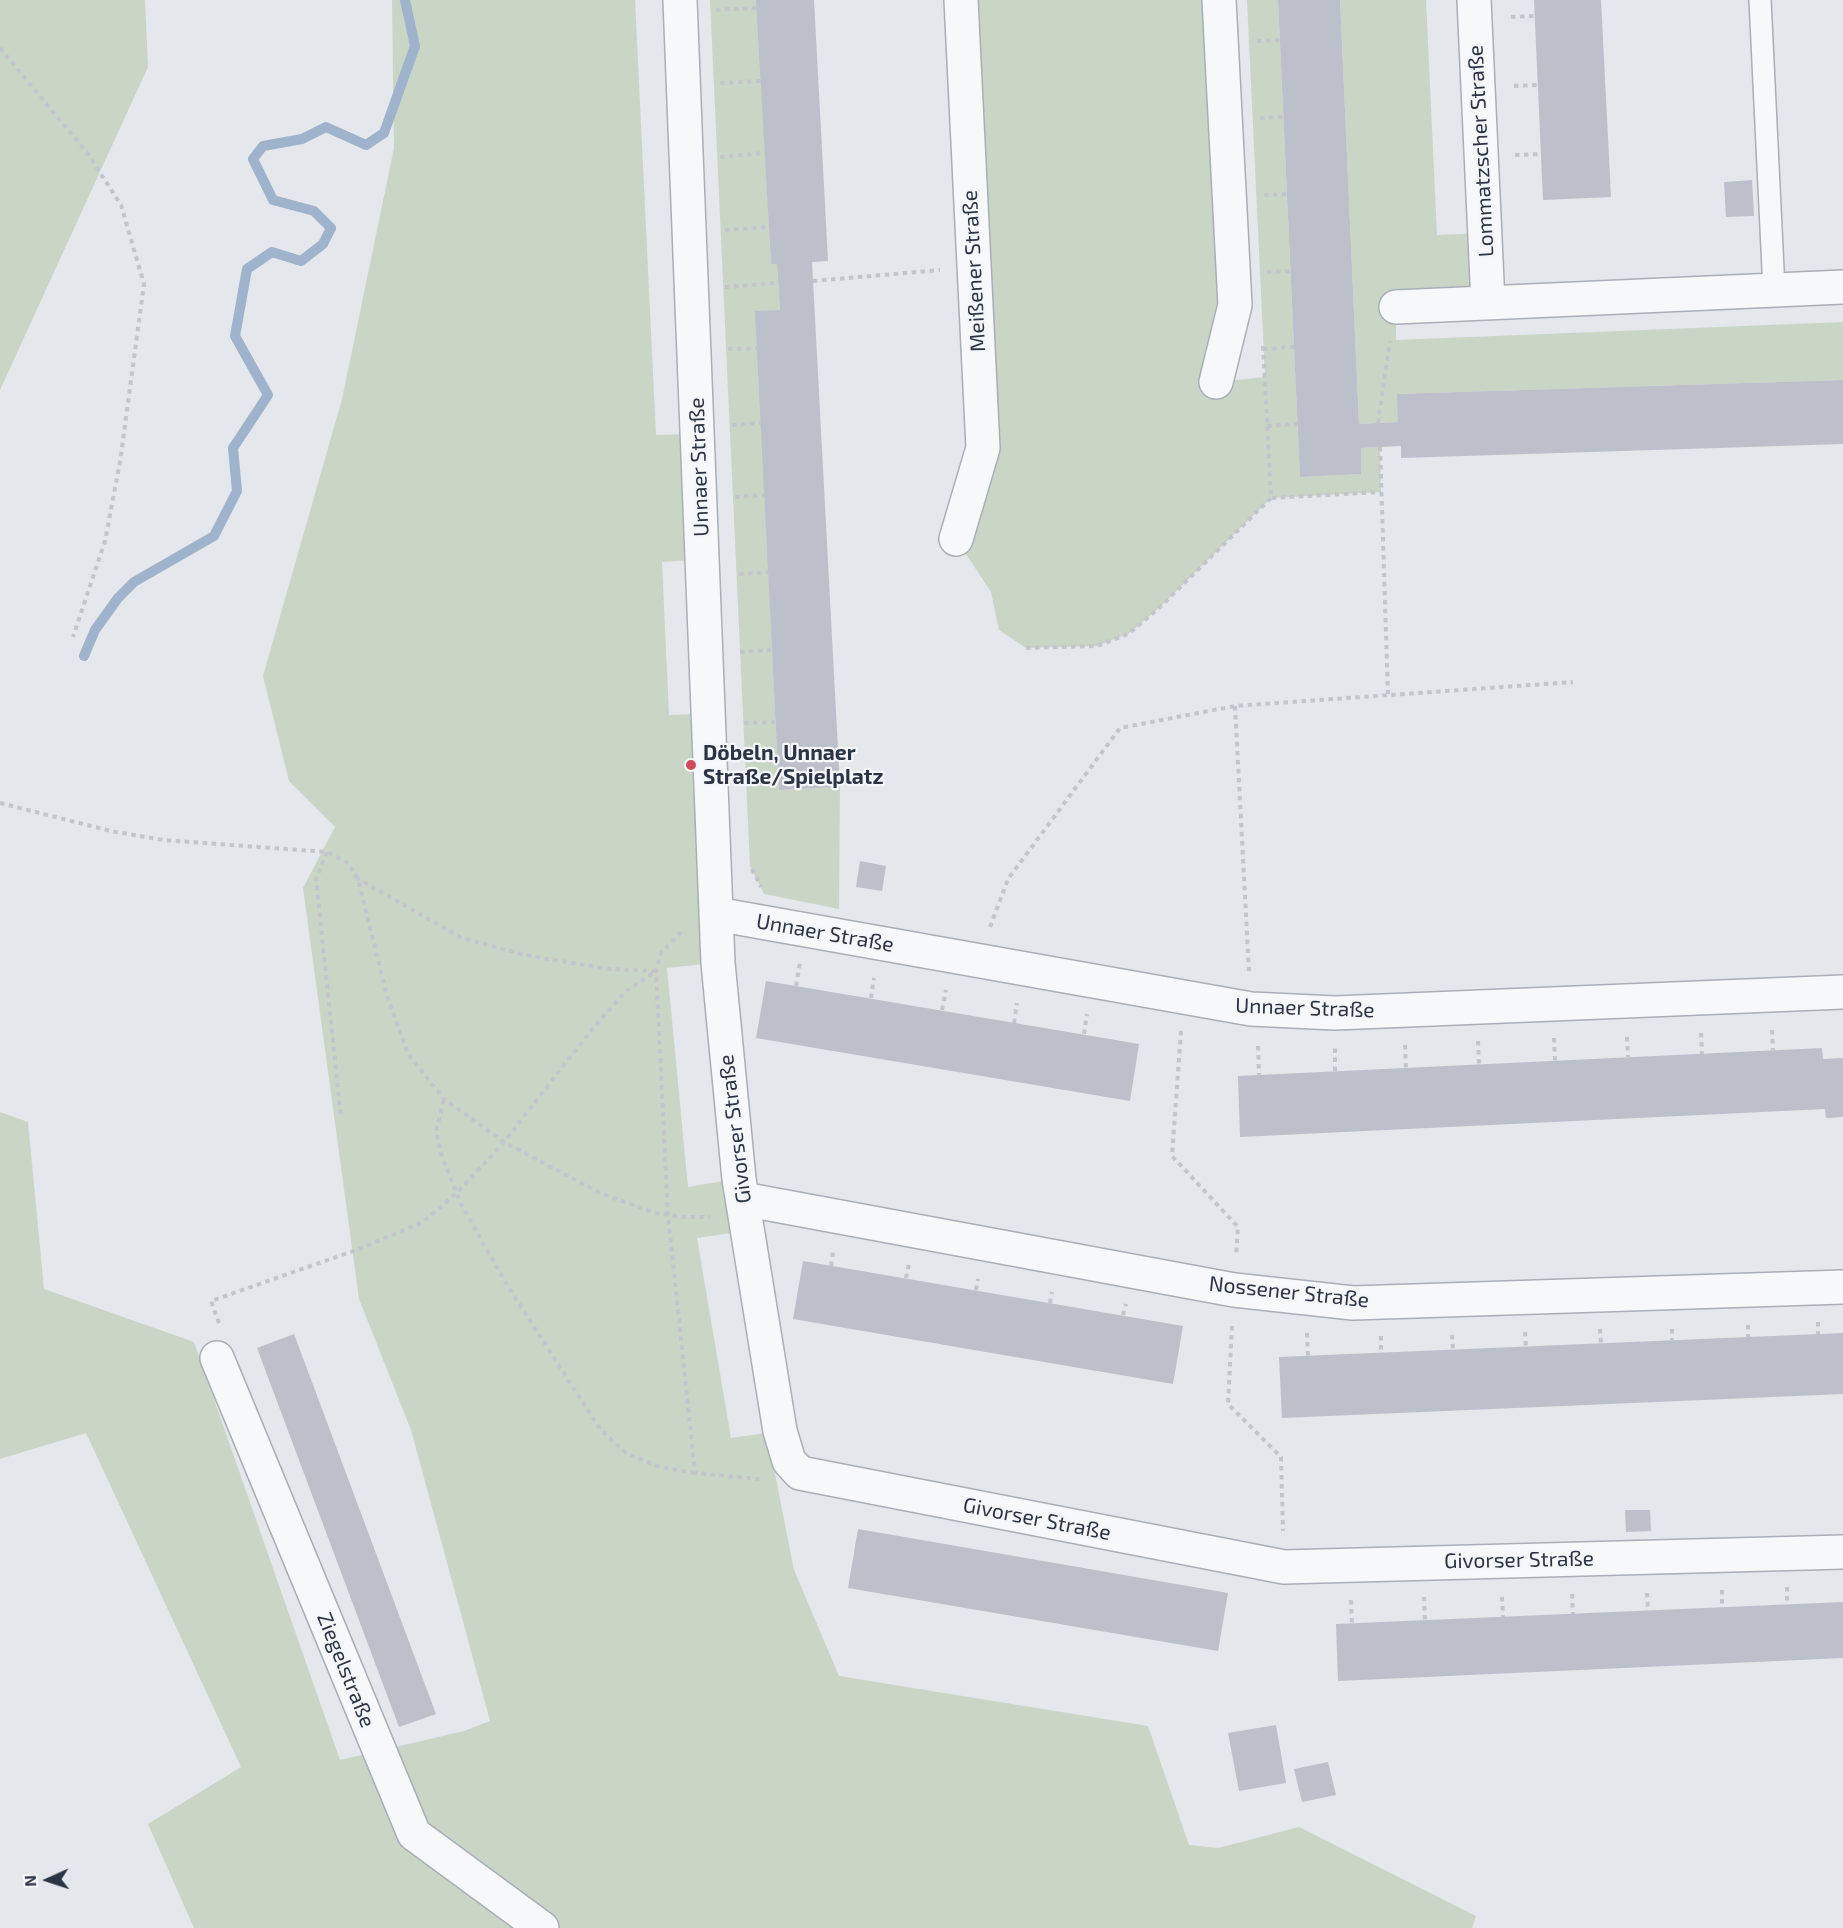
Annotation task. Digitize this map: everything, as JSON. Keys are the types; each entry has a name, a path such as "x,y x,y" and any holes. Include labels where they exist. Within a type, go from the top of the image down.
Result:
{"street":[{"name":"Meißener Straße","path":"956,539 983,448 961,0"},
{"path":"1216,382 1235,305 1219,0"},
{"name":"Lommatzscher Straße","path":"1474,0 1488,303"},
{"name":"Unnaer Straße","path":"695,5 716,914 1183,998 1251,1008 1358,1012 1843,992"},
{"path":"1396,307 1843,287"},
{"name":"Givorser Straße","path":"716,914 727,1071 744,1208 781,1440 794,1467 800,1473 1284,1567 1843,1552"},
{"name":"Nossener Straße","path":"744,1208 1234,1290 1353,1303 1843,1287"},
{"name":"Ziegelstraße","path":"217,1359 414,1834 542,1928"}],"lane":[{"path":"1760,0 1774,290"}],"path":[{"path":"695,5 757,8"},
{"path":"1249,42 1280,40"},
{"path":"0,48 88,154 120,205 144,284 120,462 105,541 73,637"},
{"path":"713,84 761,81"},
{"path":"1252,118 1283,117"},
{"path":"717,157 765,153"},
{"path":"1257,195 1287,194"},
{"path":"721,230 769,227"},
{"path":"813,280 974,266"},
{"path":"1260,272 1290,271"},
{"path":"724,297 723,287 778,283"},
{"path":"1378,423 1396,307"},
{"path":"726,339 726,359"},
{"path":"1263,349 1294,347"},
{"path":"726,349 758,348"},
{"path":"730,422 730,426 761,423"},
{"path":"1267,426 1298,424"},
{"path":"1380,447 1388,693"},
{"path":"733,485 734,508"},
{"path":"733,497 765,495"},
{"path":"1026,648 1097,646 1128,634 1158,609 1271,498"},
{"path":"736,563 737,585"},
{"path":"736,574 768,572"},
{"path":"740,640 741,664"},
{"path":"740,652 771,650"},
{"path":"987,936 1008,879 1120,728 1235,706 1388,693 1573,682"},
{"path":"1235,706 1251,1008"},
{"path":"743,711 744,735"},
{"path":"744,723 775,722"},
{"path":"0,802 111,831 163,840 327,852 348,863 358,879 387,996 408,1054 444,1099 504,1142 541,1164 600,1193 654,1213 668,1215 744,1208"},
{"path":"327,852 316,879 341,1118"},
{"path":"750,866 764,894"},
{"path":"358,879 462,938 535,957 609,969 656,970"},
{"path":"695,1473 668,1215 656,970 661,953 688,925 716,914"},
{"path":"211,1301 359,1249 423,1222 456,1194 504,1142 589,1033 625,992 656,970"},
{"path":"1183,998 1172,1156 1238,1227"},
{"path":"444,1099 436,1131 442,1157 456,1194 507,1285 600,1429 626,1452 660,1467 695,1473 780,1479 794,1467"},
{"path":"1234,1290 1228,1404 1281,1457 1283,1530"}],"green space":[{"path":"0,0 145,0 148,67 0,390"},
{"path":"392,0 635,0 656,435 687,434 693,560 662,562 669,715 699,714 704,964 667,968 688,1187 729,1180 737,1232 697,1238 731,1438 767,1433 794,1570 839,1676 1148,1726 1189,1845 1218,1848 1299,1827 1476,1916 1472,1928 194,1928 148,1824 241,1767 86,1433 0,1459 0,1112 28,1122 44,1289 194,1342 340,1760 464,1731 490,1721 411,1430 359,1299 303,888 335,827 289,781 263,676 342,399 394,148"},
{"path":"710,0 757,0 771,264 777,264 780,310 756,312 779,790 840,787 839,909 764,894 750,866"},
{"path":"961,0 1219,0 1235,305 1217,382 1265,377 1247,0 1278,0 1300,477 1361,474 1361,448 1380,447 1381,492 1271,498 1158,609 1128,634 1097,646 1026,648 999,630 991,592 956,539 983,448"},
{"path":"1340,0 1426,0 1437,235 1485,233 1488,303 1396,307 1396,340 1843,322 1843,380 1398,394 1398,422 1359,424"}],"building":[{"path":"756,0 814,0 828,261 812,262 840,787 779,790 755,311 780,310 777,264 771,264"},
{"path":"1278,0 1340,0 1359,424 1398,422 1397,394 1843,380 1843,444 1401,458 1401,446 1361,448 1361,474 1300,477"},
{"path":"1534,0 1601,0 1611,197 1543,200"},
{"path":"1752,180 1754,216 1726,217 1724,182"},
{"path":"860,861 886,866 882,891 856,887"},
{"path":"766,981 1139,1044 1130,1101 756,1038"},
{"path":"1822,1048 1823,1059 1843,1058 1843,1117 1826,1118 1825,1109 1240,1137 1238,1076"},
{"path":"803,1261 1183,1326 1173,1384 793,1319"},
{"path":"1843,1333 1843,1394 1282,1418 1279,1357"},
{"path":"294,1334 436,1714 399,1727 257,1348"},
{"path":"1625,1510 1650,1510 1651,1531 1626,1532"},
{"path":"858,1529 1228,1593 1218,1651 848,1588"},
{"path":"1843,1602 1843,1658 1338,1681 1336,1624"},
{"path":"1276,1725 1286,1783 1239,1791 1228,1733"},
{"path":"1328,1762 1336,1795 1302,1802 1294,1769"}],"waterway":[{"path":"84,656 95,630 118,598 134,582 214,536 237,491 233,448 268,395 235,336 247,269 272,252 301,261 323,244 331,228 314,211 273,200 253,159 263,146 302,139 326,127 366,145 384,133 415,46 405,0"}],"place":[{"name":"Döbeln, Unnaer Straße/Spielplatz","path":"691,765"}]}
